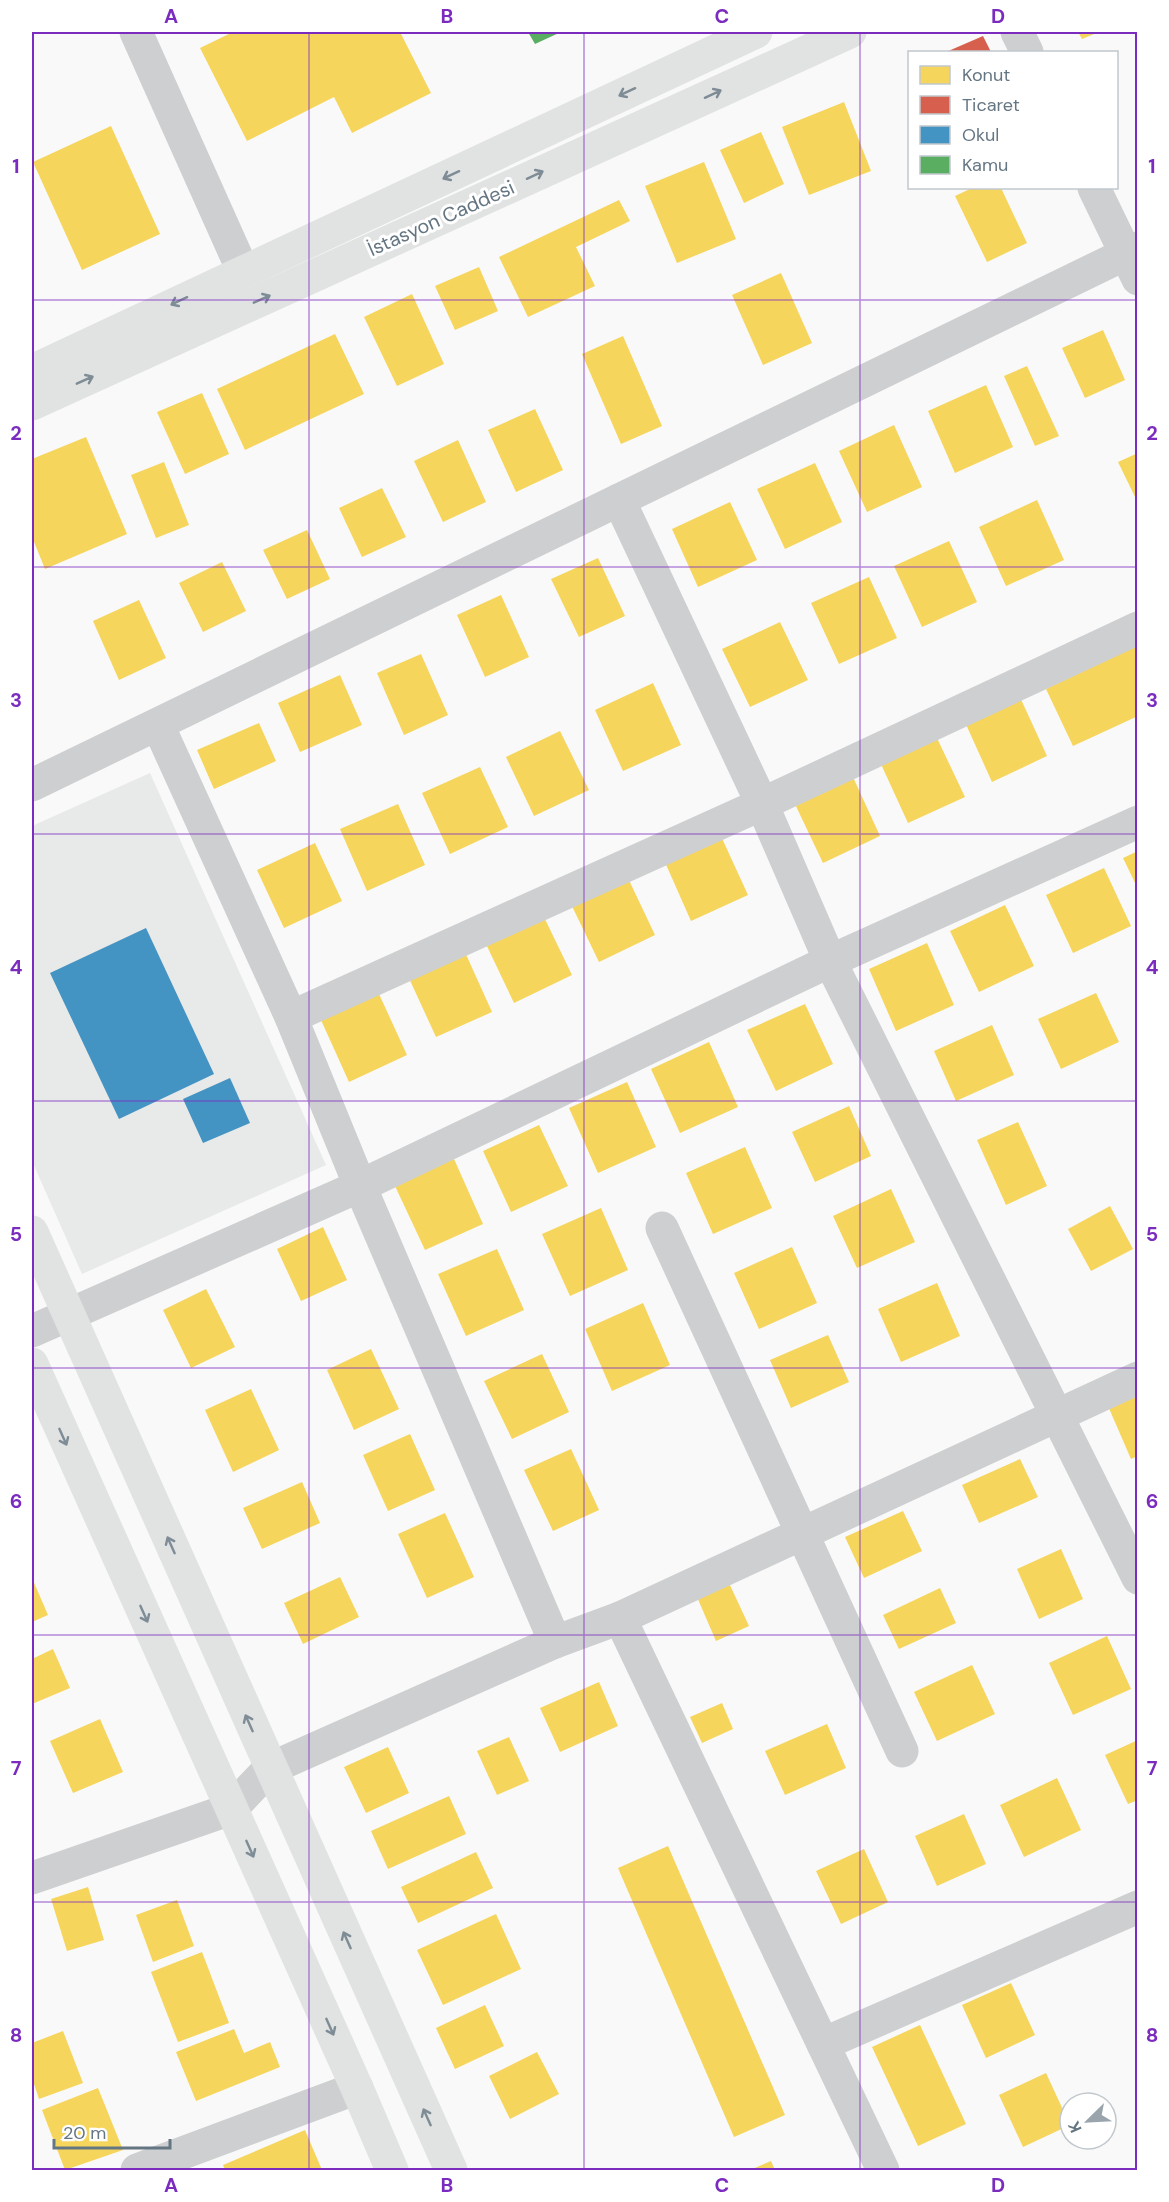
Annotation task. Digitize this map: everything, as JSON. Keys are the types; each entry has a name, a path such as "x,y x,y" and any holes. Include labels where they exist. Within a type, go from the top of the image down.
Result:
{"main road":[{"path":"32,371 756,32"},
{"name":"İstasyon Caddesi","path":"32,404 850,32"},
{"path":"32,1232 269,1768 451,2170"},
{"path":"35,1386 231,1809 392,2170"}],"street":[{"path":"136,32 243,271"},
{"path":"1017,32 1026,51"},
{"path":"32,785 619,500 1134,260 1095,189"},
{"path":"619,500 762,804 830,962 1137,1578"},
{"path":"291,1017 762,804 1137,628"},
{"path":"158,724 291,1017 360,1186 555,1642"},
{"path":"32,1331 360,1186 830,962 1137,822"},
{"path":"662,1228 902,1751"},
{"path":"32,1878 231,1809 269,1768 555,1642 620,1618 1137,1378"},
{"path":"620,1618 883,2170"},
{"path":"823,2044 1137,1907"},
{"path":"137,2170 357,2088"}],"shaded area":[{"path":"150,773 326,1165 82,1274 32,1161 32,826"}],"building: Konut":[{"path":"233,32 400,32 431,93 352,133 334,97 247,141 200,48"},
{"path":"1078,32 1099,32 1082,39"},
{"path":"844,102 871,171 809,195 782,127"},
{"path":"111,126 160,234 82,270 33,162"},
{"path":"761,132 784,184 744,203 720,150"},
{"path":"704,162 736,239 677,263 645,186"},
{"path":"970,189 1001,189 1027,243 987,262 955,196"},
{"path":"619,200 630,221 576,247 595,286 528,317 499,257"},
{"path":"479,267 498,311 455,330 435,286"},
{"path":"781,273 812,343 763,365 732,295"},
{"path":"412,294 444,364 397,386 364,317"},
{"path":"1103,330 1125,380 1085,398 1062,348"},
{"path":"335,334 364,394 245,450 217,389"},
{"path":"623,336 662,426 621,444 582,354"},
{"path":"1027,366 1059,436 1035,446 1004,376"},
{"path":"986,385 1013,447 955,473 928,411"},
{"path":"202,393 229,454 185,474 157,412"},
{"path":"535,409 563,470 516,492 488,430"},
{"path":"894,425 922,487 867,512 839,451"},
{"path":"86,437 127,534 45,569 32,537 32,459"},
{"path":"458,440 486,502 443,522 414,461"},
{"path":"1138,453 1138,503 1118,462"},
{"path":"164,462 189,525 156,538 131,475"},
{"path":"815,463 842,522 785,549 757,489"},
{"path":"382,488 406,537 362,557 339,508"},
{"path":"1037,500 1064,560 1006,586 979,527"},
{"path":"730,502 757,560 698,587 672,529"},
{"path":"307,530 330,579 287,599 263,550"},
{"path":"949,541 977,602 922,627 894,566"},
{"path":"598,558 625,616 579,637 551,579"},
{"path":"222,562 246,611 203,632 179,583"},
{"path":"869,577 897,638 839,664 811,603"},
{"path":"501,595 529,657 485,677 457,615"},
{"path":"139,600 166,658 119,680 93,621"},
{"path":"780,622 808,680 750,707 722,649"},
{"path":"1135,646 1138,651 1138,716 1073,746 1046,689"},
{"path":"421,654 448,715 404,735 377,673"},
{"path":"340,675 362,725 300,752 278,703"},
{"path":"653,683 681,745 623,771 595,710"},
{"path":"1019,695 1047,756 992,782 964,720"},
{"path":"259,723 276,761 214,789 197,750"},
{"path":"560,731 589,790 534,816 506,757"},
{"path":"936,736 965,797 908,823 880,762"},
{"path":"480,767 508,827 450,854 422,793"},
{"path":"852,775 880,836 823,863 794,802"},
{"path":"398,804 425,865 367,891 340,829"},
{"path":"720,834 748,895 691,921 664,860"},
{"path":"315,843 342,901 284,928 257,870"},
{"path":"1138,851 1138,889 1123,858"},
{"path":"1104,868 1131,926 1073,953 1046,895"},
{"path":"627,876 655,935 599,962 570,902"},
{"path":"1005,905 1034,966 979,992 950,931"},
{"path":"543,915 572,975 514,1003 485,942"},
{"path":"927,943 954,1005 896,1031 869,969"},
{"path":"464,950 492,1012 436,1037 408,976"},
{"path":"1096,993 1119,1042 1061,1069 1038,1019"},
{"path":"379,994 407,1055 349,1082 321,1020"},
{"path":"805,1004 833,1064 776,1091 747,1030"},
{"path":"992,1025 1014,1075 956,1101 934,1051"},
{"path":"709,1042 738,1107 680,1133 651,1069"},
{"path":"627,1082 656,1147 598,1173 569,1108"},
{"path":"849,1106 871,1156 815,1182 792,1132"},
{"path":"1018,1122 1047,1186 1006,1205 977,1140"},
{"path":"539,1125 568,1186 511,1212 483,1151"},
{"path":"745,1147 772,1208 713,1234 686,1173"},
{"path":"454,1159 483,1224 425,1250 395,1186"},
{"path":"891,1189 915,1242 857,1268 833,1216"},
{"path":"1110,1206 1133,1249 1091,1271 1068,1229"},
{"path":"601,1208 628,1270 570,1296 542,1234"},
{"path":"323,1227 347,1280 301,1301 277,1249"},
{"path":"792,1247 817,1303 759,1329 734,1273"},
{"path":"497,1249 524,1310 466,1336 438,1274"},
{"path":"937,1283 960,1336 901,1362 878,1309"},
{"path":"206,1289 235,1347 191,1368 163,1310"},
{"path":"643,1303 670,1365 612,1391 585,1329"},
{"path":"828,1335 849,1382 791,1408 770,1360"},
{"path":"371,1349 399,1409 354,1430 327,1370"},
{"path":"542,1354 569,1412 512,1439 484,1381"},
{"path":"251,1389 279,1450 233,1472 205,1410"},
{"path":"1138,1392 1138,1456 1131,1459 1108,1406"},
{"path":"410,1434 435,1490 388,1511 363,1455"},
{"path":"571,1449 599,1510 553,1531 524,1470"},
{"path":"1020,1459 1038,1497 979,1523 962,1485"},
{"path":"302,1482 320,1523 262,1549 243,1508"},
{"path":"903,1511 922,1551 864,1578 845,1537"},
{"path":"445,1513 474,1577 427,1598 398,1534"},
{"path":"1061,1549 1083,1599 1039,1619 1017,1569"},
{"path":"340,1577 359,1617 303,1644 284,1603"},
{"path":"32,1578 48,1615 32,1622"},
{"path":"729,1583 749,1626 716,1641 697,1597"},
{"path":"940,1588 956,1623 899,1649 883,1615"},
{"path":"1107,1636 1131,1689 1073,1715 1049,1663"},
{"path":"53,1649 70,1688 32,1704 32,1659"},
{"path":"972,1665 995,1714 937,1741 914,1692"},
{"path":"599,1682 618,1726 560,1752 540,1708"},
{"path":"722,1703 733,1729 702,1743 690,1717"},
{"path":"100,1719 123,1772 73,1793 50,1741"},
{"path":"827,1724 846,1768 785,1795 765,1751"},
{"path":"509,1737 529,1781 497,1795 477,1751"},
{"path":"1138,1740 1138,1800 1128,1804 1105,1755"},
{"path":"388,1747 409,1793 366,1813 344,1767"},
{"path":"1057,1778 1081,1830 1024,1857 1000,1805"},
{"path":"449,1796 466,1834 388,1869 371,1831"},
{"path":"964,1814 986,1864 937,1886 915,1836"},
{"path":"668,1846 785,2115 734,2137 618,1868"},
{"path":"864,1849 888,1902 841,1924 816,1871"},
{"path":"476,1852 493,1888 418,1923 401,1887"},
{"path":"88,1887 104,1940 67,1951 51,1899"},
{"path":"177,1900 194,1946 153,1962 136,1915"},
{"path":"496,1914 521,1969 443,2005 417,1950"},
{"path":"202,1952 229,2023 178,2042 151,1972"},
{"path":"1011,1983 1035,2035 986,2058 962,2005"},
{"path":"485,2005 504,2046 455,2069 436,2028"},
{"path":"920,2025 966,2124 918,2146 872,2047"},
{"path":"234,2029 244,2053 270,2042 280,2067 196,2101 176,2052"},
{"path":"63,2031 83,2083 39,2099 32,2078 32,2043"},
{"path":"537,2052 559,2094 510,2119 489,2076"},
{"path":"1046,2073 1058,2099 1058,2131 1023,2147 999,2095"},
{"path":"98,2088 123,2150 65,2170 42,2110"},
{"path":"305,2130 322,2170 225,2170 223,2165"},
{"path":"771,2161 775,2170 750,2170"}],"building: Ticaret":[{"path":"983,36 990,51 948,51"}],"building: Okul":[{"path":"146,928 214,1074 119,1119 50,973"},
{"path":"230,1078 250,1123 203,1143 183,1099"}],"building: Kamu":[{"path":"528,32 561,32 535,44"}]}
